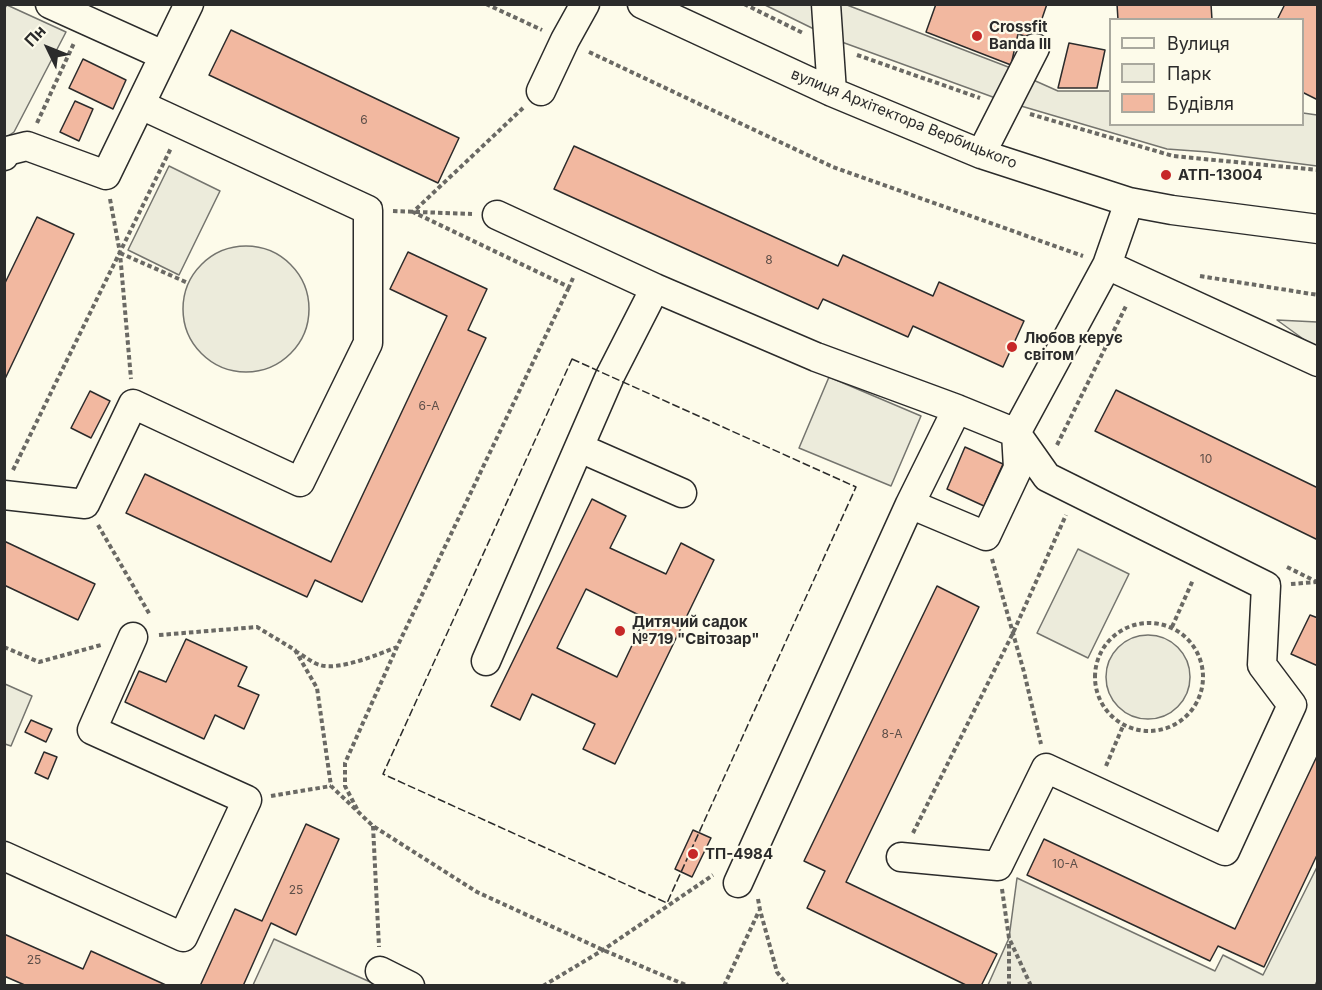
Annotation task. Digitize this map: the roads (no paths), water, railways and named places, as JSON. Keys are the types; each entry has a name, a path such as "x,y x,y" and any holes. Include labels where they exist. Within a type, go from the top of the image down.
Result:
{"street":[{"path":"50,4 164,55"},
{"path":"16,151 106,175 189,4"},
{"path":"541,91 585,4"},
{"name":"вулиця Архітектора Вербицького","path":"642,4 832,92 981,154 1129,202 1172,210 1317,229"},
{"path":"826,4 832,92"},
{"path":"981,154 1035,48"},
{"path":"7,486 85,504 133,404 300,482 368,343 368,210 141,105"},
{"path":"910,504 986,536 1018,468 1016,433 1107,265 1129,202"},
{"path":"497,215 655,288 816,357 1016,433 1047,477 1266,586 1262,665 1292,705 1225,851 1046,768 998,866 901,857"},
{"path":"1107,265 1317,362"},
{"path":"486,661 610,376 655,288"},
{"path":"737,882 910,504 957,409"},
{"path":"580,448 682,493"},
{"path":"4,856 183,937 247,800 92,730 133,637"},
{"path":"380,970 410,986"}],"place":[{"name":"Crossfit Banda III","path":"977,36"},
{"name":"АТП-13004","path":"1166,175"},
{"name":"Любов керує світом","path":"1012,347"},
{"name":"Дитячий садок №719 \"Світозар\"","path":"620,631"},
{"name":"ТП-4984","path":"693,854"}]}
